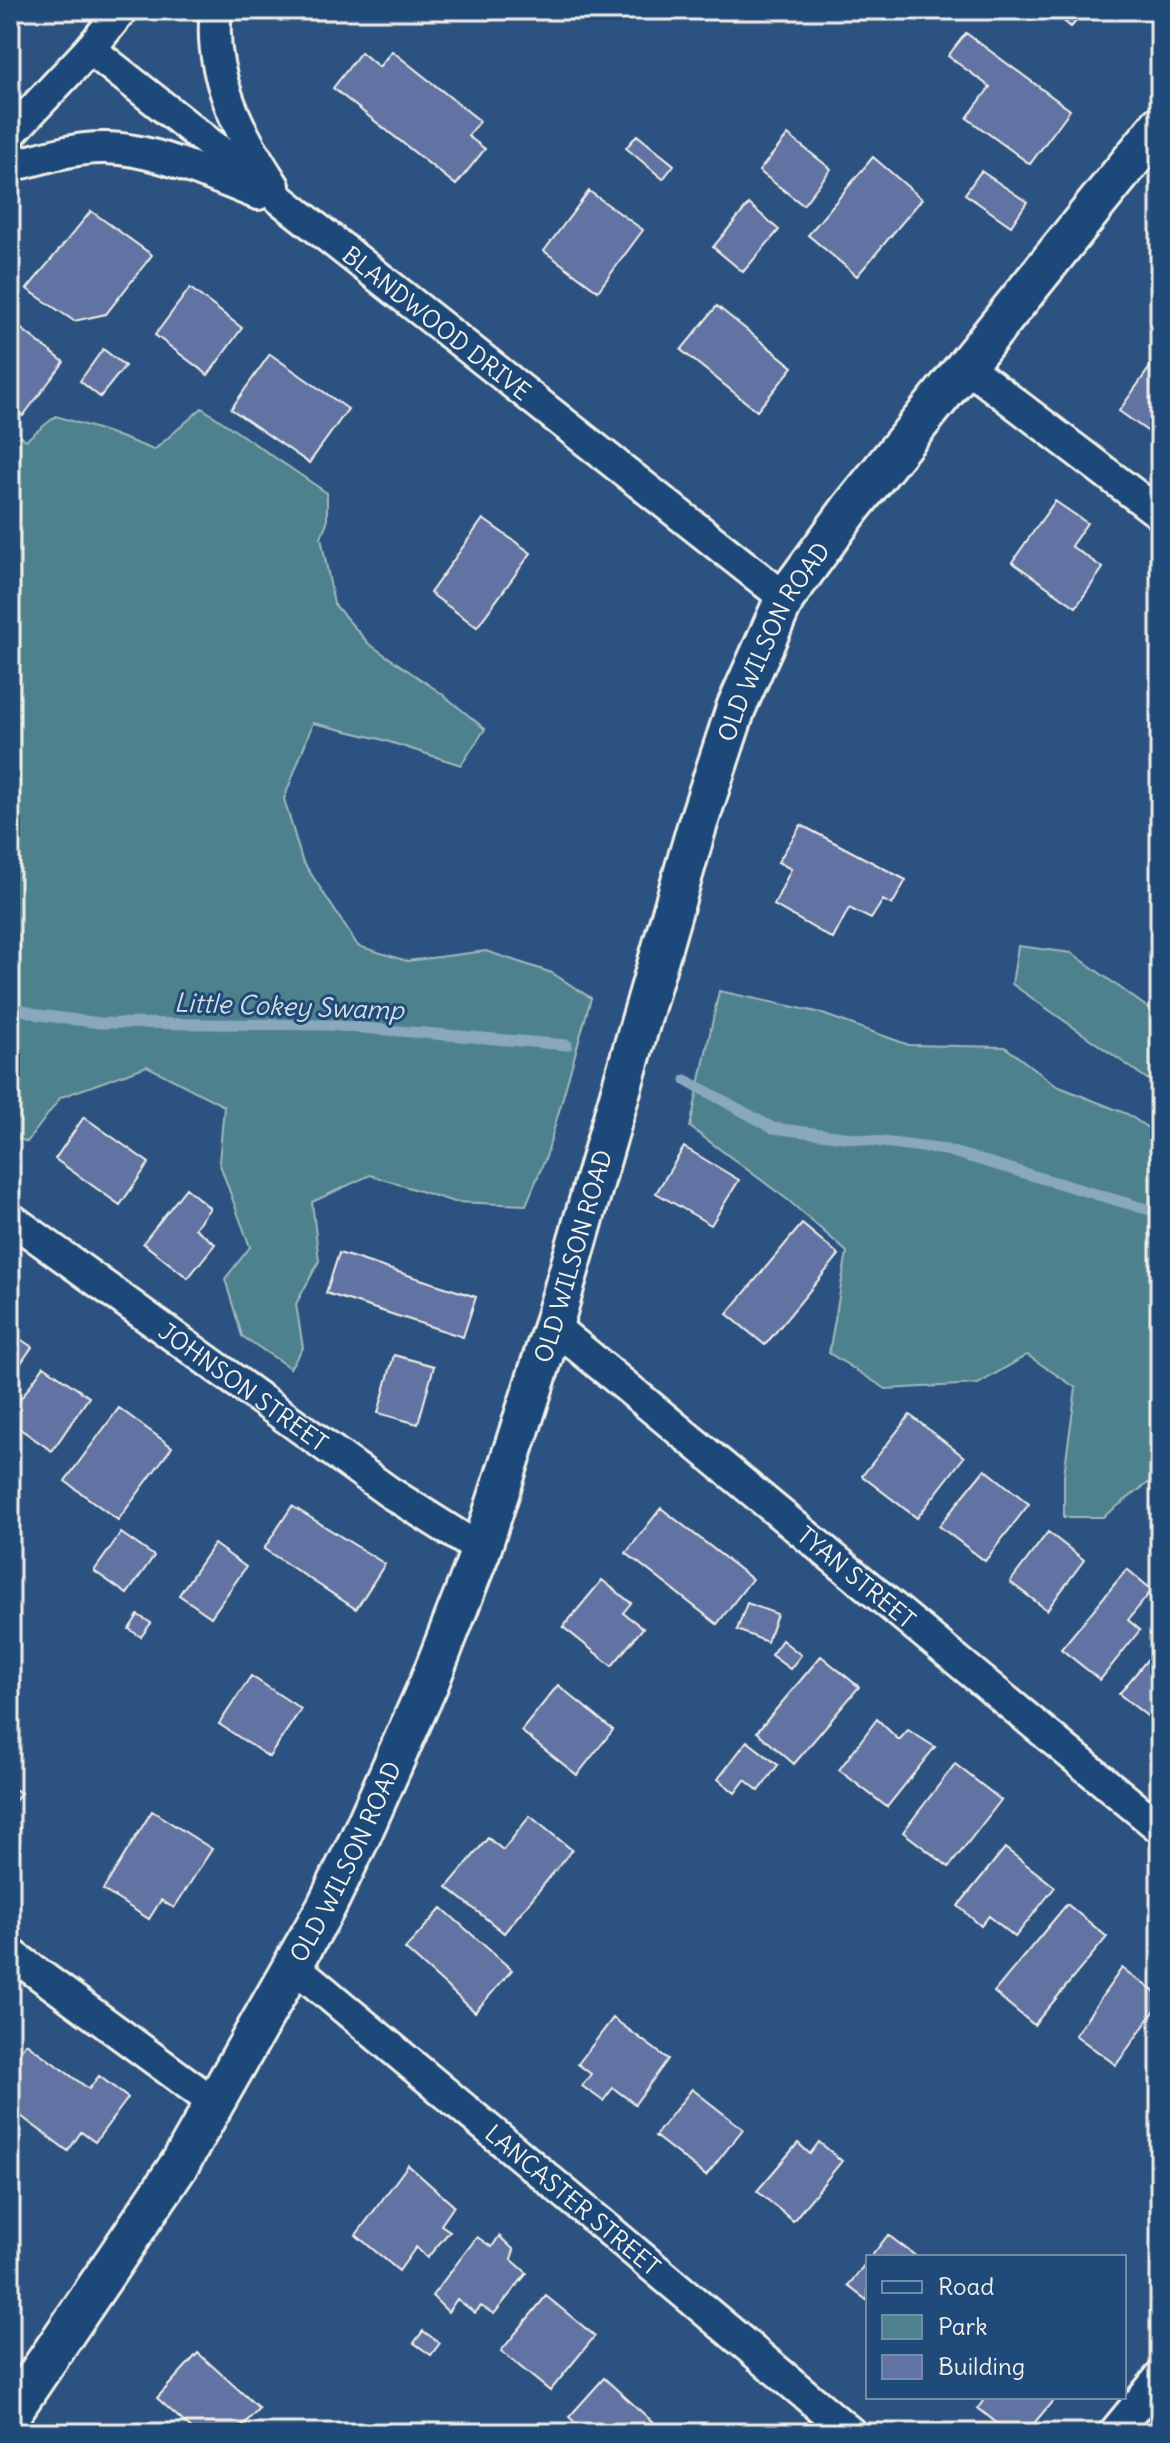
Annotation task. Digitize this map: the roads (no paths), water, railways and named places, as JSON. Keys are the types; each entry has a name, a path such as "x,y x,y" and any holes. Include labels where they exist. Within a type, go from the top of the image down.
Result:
{"street":[{"path":"10,134 122,10"},
{"path":"216,10 213,33 234,118 285,205"},
{"name":"BLANDWOOD DRIVE","path":"90,49 785,598"},
{"name":"OLD WILSON ROAD","path":"10,2415 173,2174 294,1966 359,1840 429,1683 481,1550 553,1326 697,826 736,708 785,598 851,508 1160,125"},
{"path":"10,166 66,152 103,147 190,167 285,205"},
{"path":"966,366 1160,514"},
{"name":"JOHNSON STREET","path":"10,1218 389,1492 481,1550"},
{"name":"TYAN STREET","path":"553,1326 1160,1828"},
{"path":"10,1953 214,2103"},
{"name":"LANCASTER STREET","path":"294,1966 851,2433"},
{"path":"1114,2433 1160,2377"}],"waterway":[{"name":"Little Cokey Swamp","path":"10,1006 39,1015 100,1023 328,1025 567,1045"},
{"name":"Little Cokey Swamp","path":"686,1080 773,1128 946,1150 1160,1213"}]}
